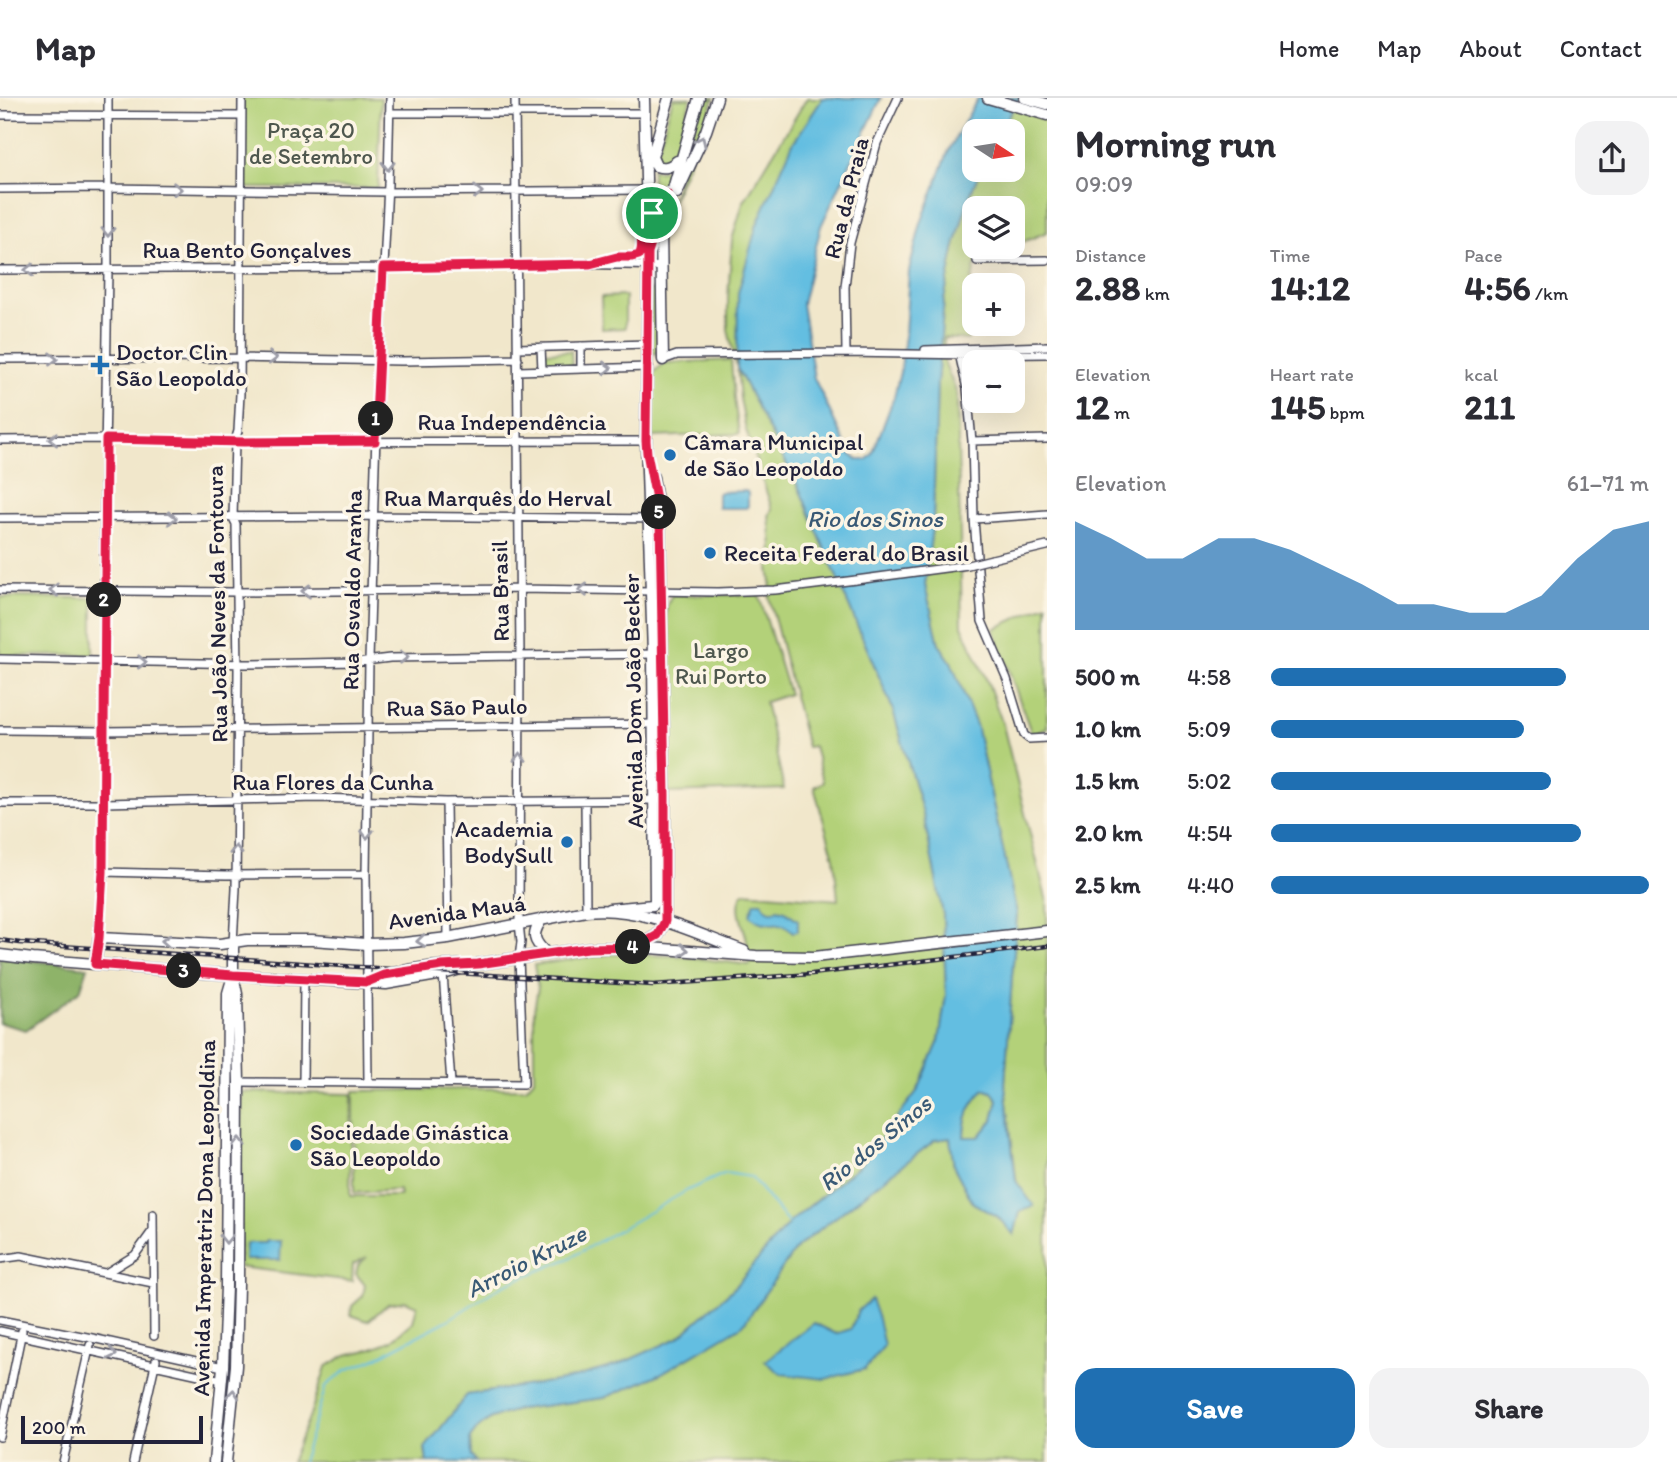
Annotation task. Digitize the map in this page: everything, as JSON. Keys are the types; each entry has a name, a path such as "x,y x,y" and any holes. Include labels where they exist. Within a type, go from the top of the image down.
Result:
{"highway":[{"path":"1025,101 1047,104"}],"main road":[{"name":"Avenida Dom João Becker","path":"609,909 654,904 658,654 654,519 647,447 648,253 644,190 644,98"},
{"path":"669,98 652,157 656,166 666,168 677,161"},
{"path":"648,253 697,98"},
{"path":"663,360 661,231 697,98"},
{"path":"663,226 706,131 717,98"},
{"path":"988,98 1025,101 1047,115"},
{"path":"641,234 647,220 667,194"},
{"path":"648,282 657,284 662,279"},
{"path":"648,344 650,354 663,360"},
{"path":"648,367 663,360"},
{"name":"Avenida Dom João Becker","path":"658,724 665,800 665,921"},
{"name":"Avenida Mauá","path":"99,938 220,944 247,940 404,943 448,938 519,923 609,909 665,921 756,956"},
{"path":"542,919 535,930 535,939 547,954"},
{"path":"637,947 658,935 665,921"},
{"name":"Avenida Mauá","path":"367,982 384,975 442,966 478,964 588,948 637,947 756,956 814,957 1047,931"},
{"path":"95,964 99,938"},
{"name":"Avenida Imperatriz Dona Leopoldina","path":"226,1462 237,1346 239,1082 233,943"},
{"name":"Avenida Mauá","path":"0,955 233,975 386,984 443,974 478,964"},
{"name":"Avenida Imperatriz Dona Leopoldina","path":"214,1462 223,1367 228,993 233,975"},
{"path":"226,1206 238,1205"}],"street":[{"path":"99,938 104,803 108,98"},
{"name":"Rua João Neves da Fontoura","path":"233,943 238,664 236,524 233,518 234,441 238,431 240,358 242,98"},
{"name":"Rua Osvaldo Aranha","path":"368,1083 366,874 369,660 375,441 390,98"},
{"name":"Rua Brasil","path":"451,1083 524,1084 519,958 519,441 515,98"},
{"name":"Rua da Praia","path":"846,353 845,286 849,243 877,143 898,98"},
{"path":"389,113 644,113"},
{"path":"0,115 242,116"},
{"path":"0,189 387,192 644,190 641,203 642,251 632,257 617,257 590,264"},
{"path":"631,190 641,203"},
{"path":"977,261 1047,260"},
{"name":"Rua Bento Gonçalves","path":"0,270 590,264 662,267"},
{"path":"518,348 648,344"},
{"path":"662,345 677,355"},
{"path":"581,346 581,369"},
{"path":"958,352 1047,346"},
{"path":"541,347 542,370"},
{"path":"663,360 677,355 942,352 1047,354"},
{"path":"958,352 967,389 972,441 974,519 982,621 1007,679 1024,735 1029,739 1047,738"},
{"path":"0,359 518,359"},
{"path":"518,371 648,367"},
{"path":"972,441 1047,439"},
{"name":"Rua Independência","path":"0,440 519,441 647,447"},
{"path":"974,519 1047,514"},
{"name":"Rua Marquês do Herval","path":"0,518 373,516 654,519"},
{"path":"0,590 775,590 968,565 1047,545"},
{"path":"0,659 238,664 390,658 658,654"},
{"name":"Rua São Paulo","path":"0,730 658,724"},
{"name":"Rua Flores da Cunha","path":"0,803 318,798 446,802 665,800"},
{"path":"585,801 586,911"},
{"path":"446,802 448,938"},
{"path":"103,872 366,874"},
{"path":"239,1082 451,1083 443,974"},
{"path":"303,1082 304,979"},
{"path":"153,1214 153,1336"},
{"path":"106,1273 135,1255 153,1229"},
{"path":"0,1259 21,1256 153,1283"},
{"path":"0,1320 223,1367"},
{"path":"10,1322 4,1331 222,1380"},
{"path":"0,1437 24,1325"},
{"path":"63,1462 92,1338"},
{"path":"133,1462 158,1353"}],"green space":[{"name":"Praça 20 de Setembro","path":"243,98 381,98 378,188 241,188"},
{"path":"673,98 691,98 675,156 672,162 660,165 656,155"},
{"path":"702,98 714,98 671,203"},
{"path":"807,98 823,98 793,143 737,368 728,330 728,298 732,240 743,203"},
{"path":"1020,98 1037,98 1031,112 1047,117 1047,232 1025,241 1025,196 970,196 975,182 1026,182 1026,119 1007,119"},
{"path":"652,169 672,169 664,192 651,209"},
{"path":"962,221 962,259 977,259 973,273 962,273 962,336 968,336 968,340 944,338 944,361 957,394 962,626 988,683 1003,725 1047,902 1047,1462 476,1462 471,1456 470,1438 491,1418 520,1409 604,1398 660,1374 742,1325 797,1247 935,1140 950,1138 954,1167 973,1203 997,1216 1014,1234 1020,1211 1005,1085 1017,914 976,725 951,662 939,644 925,585 933,520 937,384 944,300","holes":["858,1311 865,1369 814,1323 836,1334 851,1329"]},
{"path":"650,289 657,291 656,354 651,352"},
{"path":"625,296 625,328 602,329 601,297"},
{"path":"571,351 572,366 545,367 544,352"},
{"path":"731,360 739,434 650,437 649,376 665,363"},
{"path":"737,368 799,488 892,707 923,813 943,914 946,995 939,1041 918,1090 862,1163 789,1223 733,1289 678,1338 618,1365 569,1379 467,1395 425,1448 427,1462 291,1462 326,1367 346,1355 391,1341 413,1322 417,1306 405,1301 388,1304 368,1321 351,1315 352,1306 363,1296 365,1285 356,1274 358,1265 367,1257 353,1264 352,1281 239,1267 242,1092 352,1094 350,1196 400,1196 399,1190 354,1193 354,1091 526,1088 534,1079 534,1010 538,988 534,965 611,954 678,956 750,965 739,908 744,892 838,900 834,858 814,787 823,782 814,746 807,747 769,597 772,547 769,516 772,509 746,430","holes":["762,902 768,910 784,912 798,920 793,932 784,925 765,923"]},
{"name":"Largo Rui Porto","path":"672,595 759,595 789,694 765,702 784,789 667,793 665,618"},
{"path":"0,597 93,598 93,655 0,656"},
{"path":"1047,604 1047,728 1032,735 994,629"},
{"path":"0,957 88,967 80,991 26,1030 0,1023"},
{"path":"983,1089 992,1092 998,1100 993,1120 979,1137 964,1137 969,1111"}],"water":[{"name":"Rio dos Sinos","path":"823,98 881,98 821,226 802,304 814,378 850,454 858,460 866,460 872,455 894,397 901,368 909,271 921,223 949,150 962,127 962,182 975,182 970,196 962,196 962,221 944,300 937,384 933,520 925,585 939,644 951,662 976,725 1017,914 1005,1085 1016,1181 1034,1206 1020,1212 1014,1235 997,1216 973,1203 954,1167 950,1138 935,1140 797,1247 743,1325 660,1374 604,1398 520,1409 491,1418 470,1438 471,1456 476,1462 427,1462 425,1448 467,1395 569,1379 618,1365 678,1338 733,1289 789,1223 862,1163 918,1090 939,1041 946,995 943,914 923,813 892,707 799,488 737,368 738,293 757,224 793,143","holes":["984,1089 992,1092 998,1100 993,1120 979,1137 964,1137 967,1117"]},
{"name":"Rio dos Sinos","path":"978,98 1020,98 1007,119 966,119"},
{"path":"746,491 746,508 719,508 720,492"},
{"path":"755,902 762,902 770,911 785,911 798,920 798,931 793,932 779,924 757,921 750,914"},
{"path":"281,1241 280,1260 245,1260 246,1243"},
{"path":"871,1299 884,1346 865,1369 825,1379 781,1374 765,1361 814,1323 836,1334 851,1329 858,1311"}],"waterway":[{"name":"Arroio Kruze","path":"302,1462 326,1386 346,1370 372,1360 448,1320 501,1286 568,1259 688,1190 726,1173 751,1177 788,1223"}],"railway":[{"path":"0,940 343,966 653,985 812,974 1047,946"}],"place":[{"name":"Doctor Clin São Leopoldo","path":"100,365"},
{"name":"Câmara Municipal de São Leopoldo","path":"670,455"},
{"name":"Receita Federal do Brasil","path":"710,553"},
{"name":"Academia BodySull","path":"567,842"},
{"name":"Sociedade Ginástica São Leopoldo","path":"296,1145"}],"route":[{"path":"667,194 648,253 646,441 660,519 665,795 665,921 658,935 637,947 588,948 478,964 442,966 384,975 367,982 95,964 103,872 106,439 375,441 383,268 590,264 617,257 632,257 642,251 641,234 652,213 667,194"}]}
